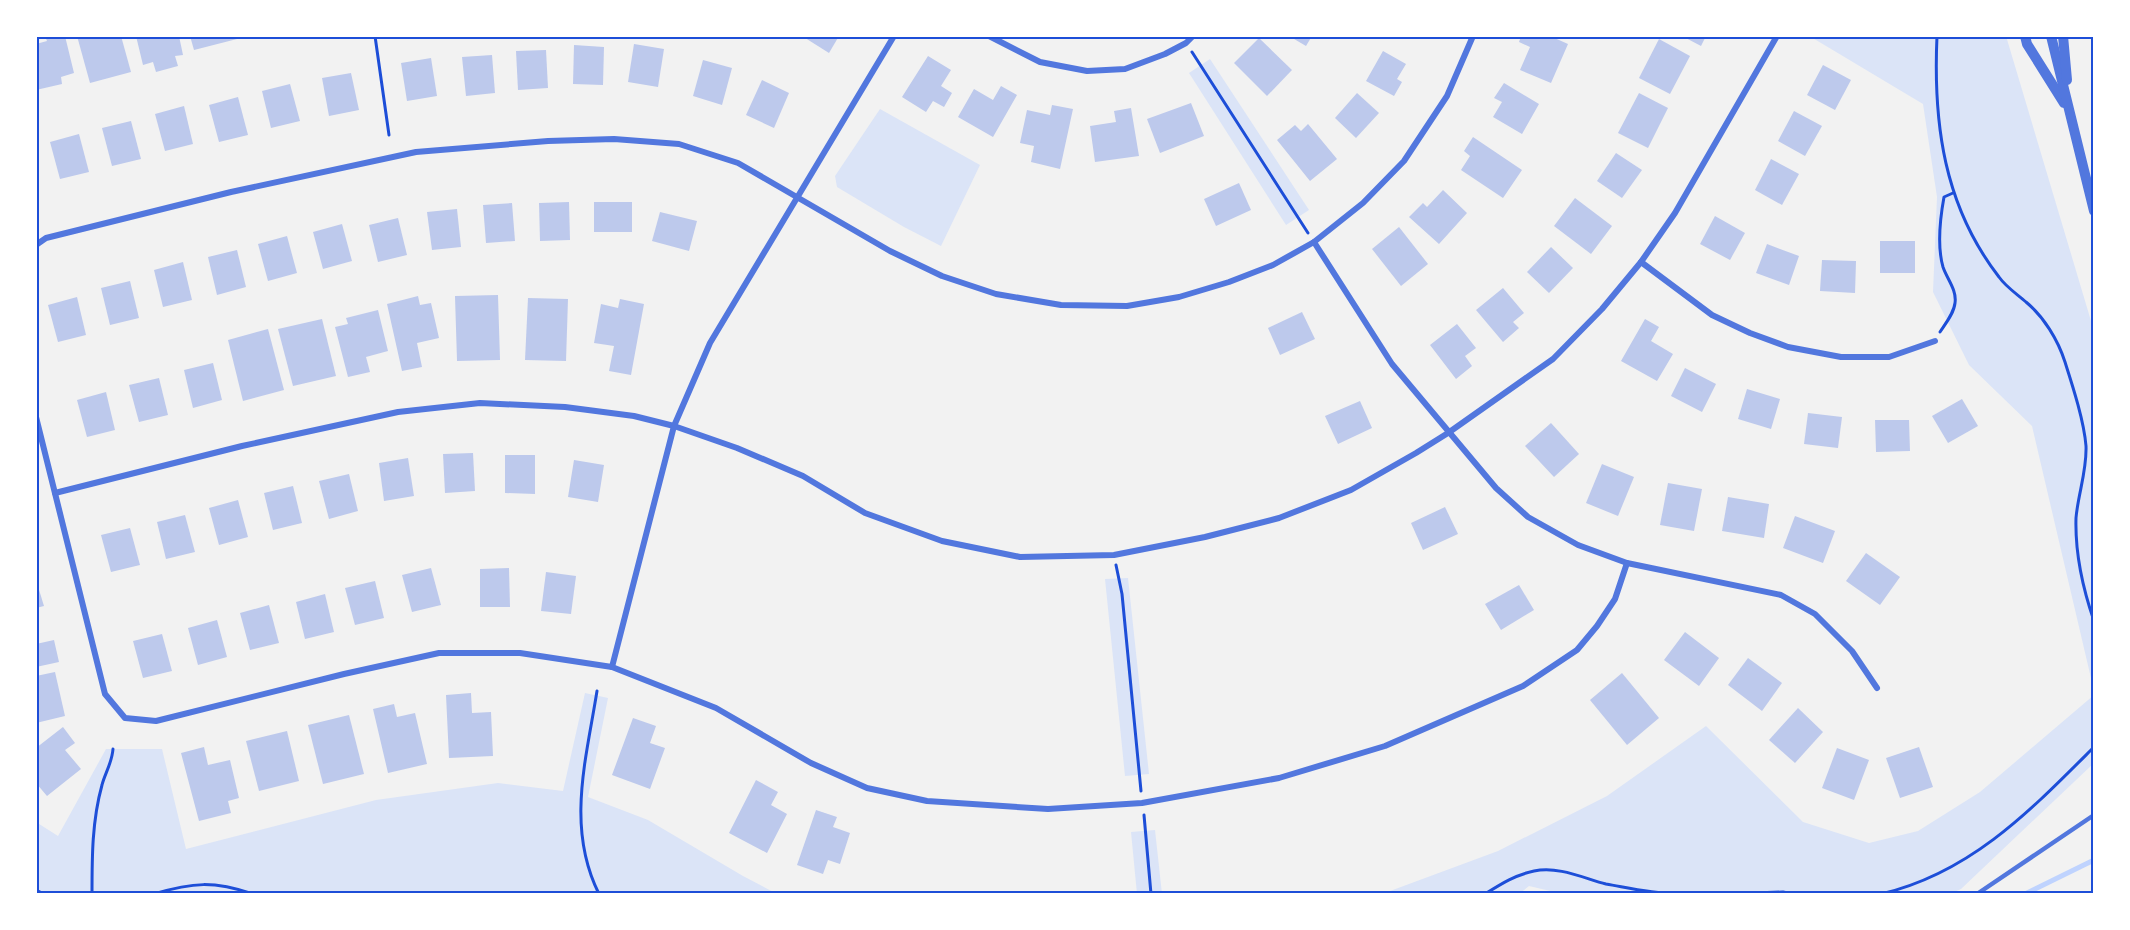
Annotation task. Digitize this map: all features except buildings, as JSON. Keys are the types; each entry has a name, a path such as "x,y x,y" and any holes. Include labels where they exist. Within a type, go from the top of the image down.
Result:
{"street":[{"path":"612,667 674,426 710,343 894,36"},
{"path":"988,36 1040,62 1087,71 1125,69 1165,54 1186,43 1193,36"},
{"path":"36,245 46,238 231,192 416,152 548,141 614,139 679,144 738,163 890,251 942,276 996,294 1061,305 1127,306 1179,297 1229,282 1273,265 1314,242 1363,203 1404,160 1447,96 1473,36"},
{"path":"55,493 242,446 398,412 480,403 565,407 634,416 674,426 737,448 794,472 865,513 942,542 1020,557 1114,555 1205,537 1280,518 1350,490 1448,433 1553,359 1602,309 1641,262 1675,213 1777,36"},
{"path":"2025,36 2027,44 2070,113"},
{"path":"2051,36 2094,211"},
{"path":"2063,36 2070,113"},
{"path":"1314,242 1392,364 1496,488 1528,517 1578,545 1627,563 1781,595 1815,614 1852,651 1877,688"},
{"path":"1641,262 1712,315 1750,333 1788,347 1841,357 1889,357 1935,341"},
{"path":"36,417 105,693 125,718 156,721 439,653 520,653 612,667 716,708 812,763 867,788 927,801 1048,809 1142,802 1279,778 1385,747 1523,686 1577,650 1615,600 1627,563"}],"lane":[{"path":"1977,894 2094,815"}],"path":[{"path":"375,36 389,135"},
{"path":"1937,36 1935,75 1943,152 1953,193 1974,243 2001,280 2029,304 2049,328 2065,360 2086,444 2085,472 2076,516 2076,541 2087,600 2094,621"},
{"path":"1186,43 1314,242"},
{"path":"1935,341 1954,309 1956,299 1943,267 1941,248 1941,214 1944,197 1953,193"},
{"path":"1114,555 1122,594 1141,786"},
{"path":"597,691 580,794 581,838 599,894"},
{"path":"1881,894 1921,881 1952,867 1982,849 2011,828 2094,747"},
{"path":"92,894 94,822 102,783 112,761 113,749"},
{"path":"1144,816 1151,894"},
{"path":"1485,894 1510,878 1537,870 1566,872 1604,883 1654,893 1674,894"},
{"path":"154,894 190,884 218,885 253,894"},
{"path":"36,890 44,894"},
{"path":"1728,894 1783,892 1793,894"}],"shaded area":[{"path":"2006,36 2094,331 2094,691 2032,426 1969,365 1933,292 1937,197 1923,104 1811,37"},
{"path":"1210,59 1309,210 1286,225 1189,73"},
{"path":"880,109 980,165 941,246 837,187 835,176"},
{"path":"1128,578 1149,774 1125,776 1105,579"},
{"path":"585,693 608,698 588,797 648,820 777,894 36,894 36,822 58,836 106,749 162,749 186,849 376,800 498,783 563,791"},
{"path":"2094,695 2094,763 1961,889 1950,894 1563,894 1529,886 1519,894 1382,894 1498,851 1607,796 1706,726 1803,822 1869,843 1918,831 1980,792"},
{"path":"1155,830 1162,894 1137,894 1131,832"}],"waterway":[{"path":"2025,894 2094,860"}]}
